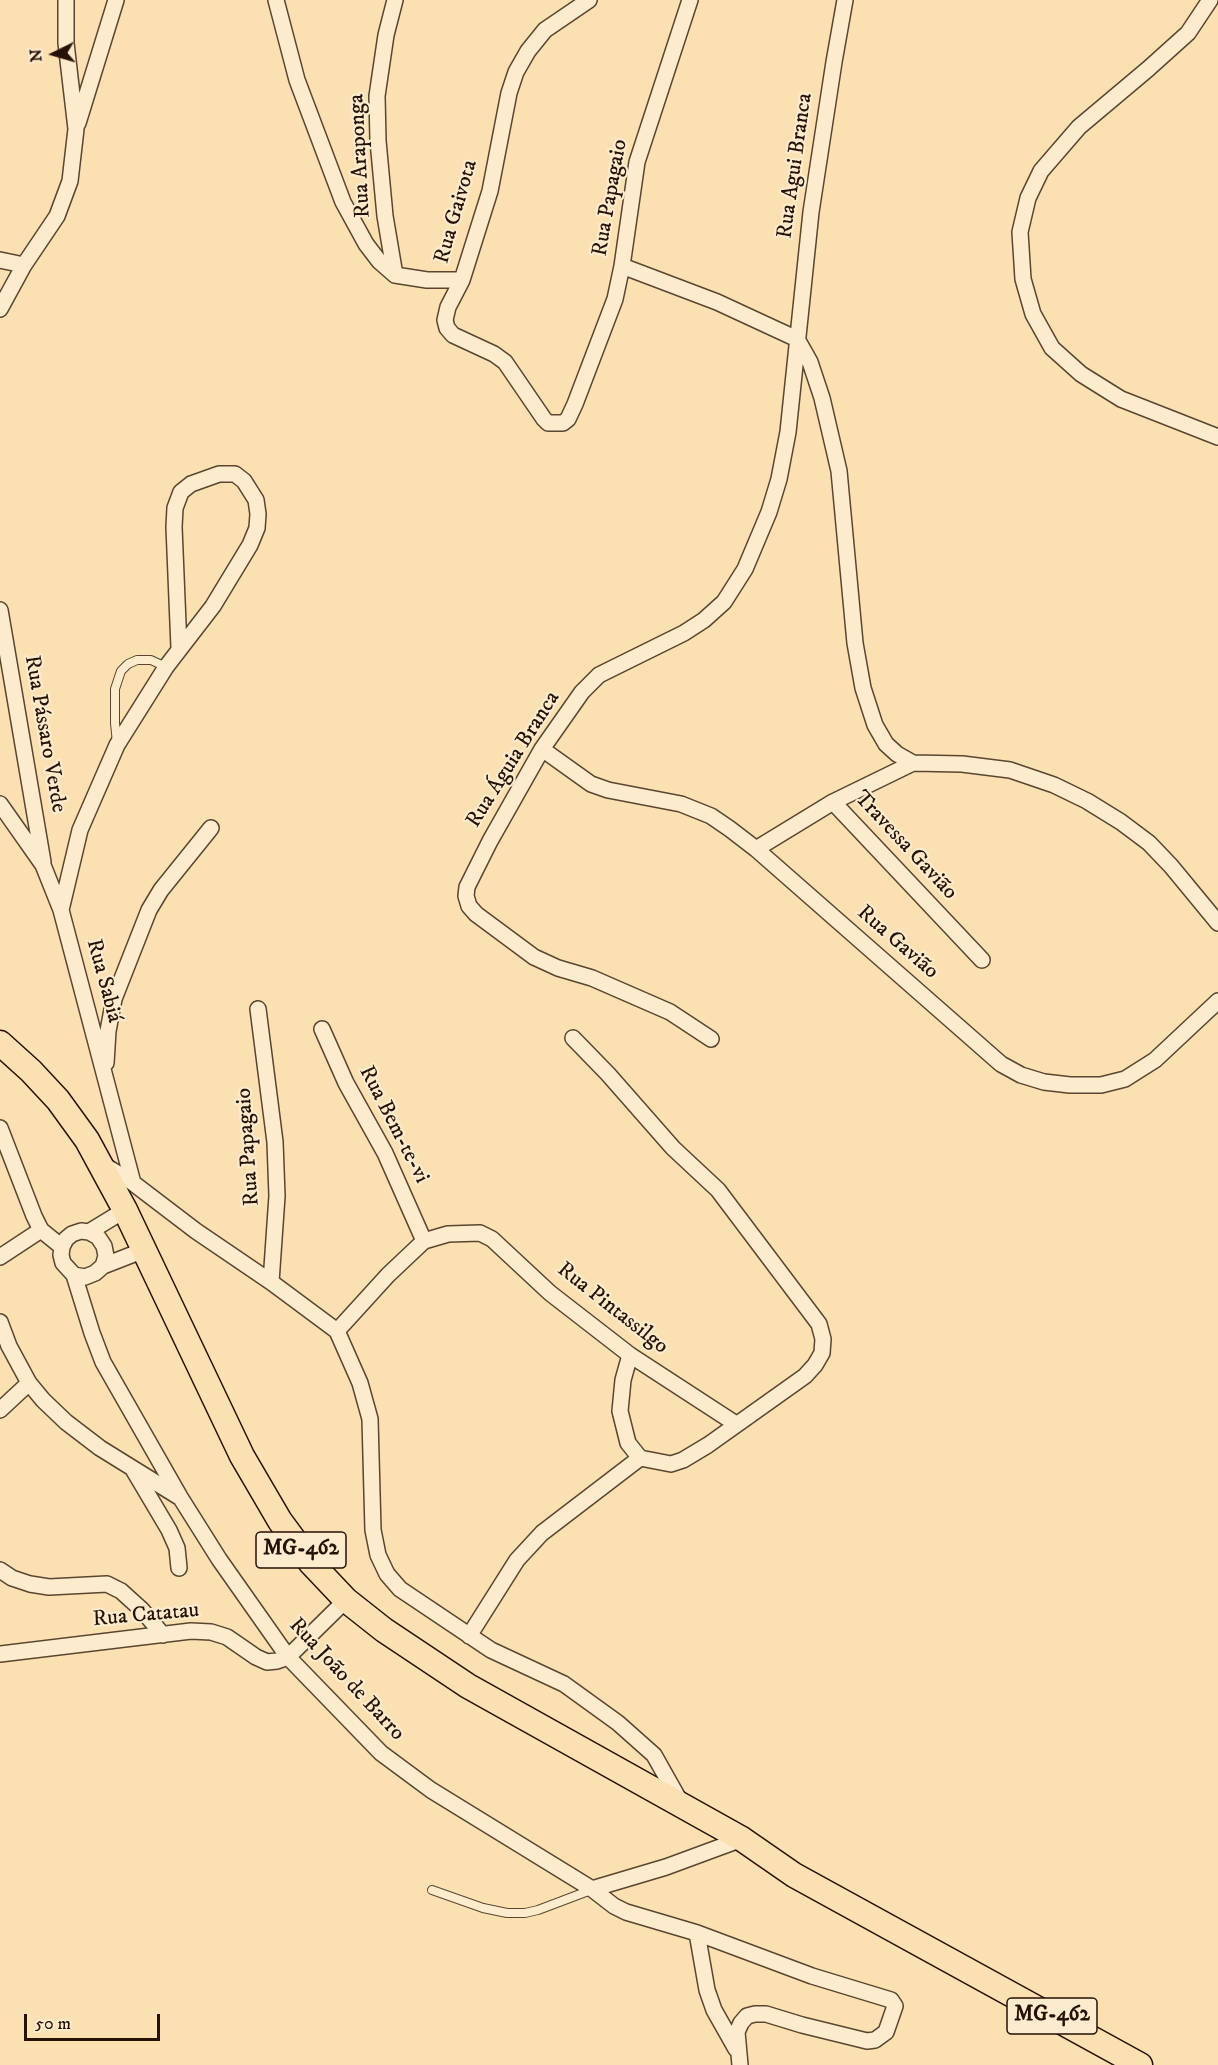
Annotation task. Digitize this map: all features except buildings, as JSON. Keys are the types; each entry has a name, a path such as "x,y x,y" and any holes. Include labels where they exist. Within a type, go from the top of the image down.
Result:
{"main road":[{"name":"MG-462","path":"0,1043 58,1100 87,1140 125,1209 242,1456 280,1521 311,1563 346,1600 384,1630 468,1686 742,1839 794,1875 1140,2065"}],"street":[{"path":"66,0 66,43 76,129"},
{"path":"0,309 24,265 57,216 64,200 70,181 76,129 116,0"},
{"path":"276,0 297,80 343,202 366,244 394,275"},
{"name":"Rua Araponga","path":"394,275 384,206 378,141 377,96 386,35 395,0"},
{"name":"Rua Gaivota","path":"394,275 427,280 462,280 490,190 509,93 516,72 528,51 545,30 588,0"},
{"name":"Rua Papagaio","path":"462,280 448,308 445,320 447,328 453,335 494,354 505,362 544,419 548,423 563,423 575,404 615,299 637,162 690,0"},
{"name":"Rua Agui Branca","path":"797,339 811,212 846,0"},
{"path":"1210,0 1188,33 1079,127 1041,171 1028,198 1020,232 1023,279 1033,314 1052,348 1081,375 1120,399 1218,437"},
{"path":"0,260 24,265"},
{"path":"622,266 717,302 797,339 810,362 822,398 839,471 855,643 862,688 875,724 886,744 897,754 913,763"},
{"name":"Rua Águia Branca","path":"711,1039 670,1012 592,978 544,963 476,914 469,906 466,896 469,879 542,749 582,692 599,675 684,633 704,620 724,602 745,569 769,512 779,478 788,432 797,339"},
{"path":"61,910 80,830 117,745 179,648 213,606 250,545 257,528 256,500 244,481 235,474 219,474 191,484 182,492 175,508 179,648"},
{"name":"Rua Pássaro Verde","path":"1,614 43,865"},
{"name":"Rua Gavião","path":"542,749 591,784 608,790 681,804 711,816 756,849 1001,1064 1021,1075 1044,1082 1070,1085 1101,1085 1125,1079 1155,1060 1218,1001"},
{"path":"833,802 913,763 962,764 1010,770 1054,785 1088,801 1149,843 1218,922"},
{"name":"Travessa Gavião","path":"756,849 833,802 982,960"},
{"name":"Rua Sabiá","path":"0,804 43,865 61,910 133,1183"},
{"path":"106,1078 108,1031 114,999 149,910 161,890 211,828"},
{"name":"Rua Papagaio","path":"258,1009 275,1142 277,1196 271,1282"},
{"name":"Rua Bem-te-vi","path":"322,1029 346,1083 385,1154 424,1241"},
{"path":"573,1038 674,1148 718,1190 819,1324 823,1339 822,1353 805,1376 683,1460 671,1464 640,1458 628,1443 620,1411 623,1380 630,1355"},
{"name":"Rua João de Barro","path":"0,1128 41,1230 62,1247 63,1263 74,1275 103,1362 180,1497 219,1559 288,1657 381,1753 431,1790 626,1912 697,1933 812,1976 891,2001 895,2006 886,2032 875,2040 867,2041 766,2014 747,2016 737,2032 739,2058"},
{"path":"101,1163 133,1183 196,1231 337,1331 360,1383 370,1419 373,1530 378,1555 387,1574 400,1589 491,1650 564,1684 618,1723 654,1755 682,1806"},
{"path":"89,1232 125,1209"},
{"path":"0,1257 41,1230"},
{"path":"62,1247 72,1234 81,1231 89,1232 98,1237 104,1246 106,1256 103,1266"},
{"name":"Rua Pintassilgo","path":"337,1331 388,1275 424,1241 448,1234 480,1233 492,1239 550,1293 630,1355 736,1424"},
{"path":"74,1275 85,1277 95,1273 103,1266 144,1250"},
{"path":"0,1322 9,1346 29,1383 43,1400 66,1422 100,1448 180,1497"},
{"path":"0,1410 29,1383"},
{"path":"469,1636 517,1560 542,1533 640,1458"},
{"path":"134,1470 169,1530 177,1548 178,1568"},
{"path":"0,1570 12,1578 49,1587 107,1584 128,1597 163,1635"},
{"path":"288,1657 346,1600"},
{"name":"Rua Catatau","path":"0,1654 191,1631 211,1632 227,1637 267,1662 288,1657"},
{"path":"592,1889 666,1867 742,1839"},
{"path":"697,1933 707,1990 714,2010 739,2058"}],"lane":[{"path":"117,745 115,689 121,671 128,664 137,660 151,660 166,667"},
{"path":"432,1890 483,1908 507,1913 525,1913 592,1889"}]}
